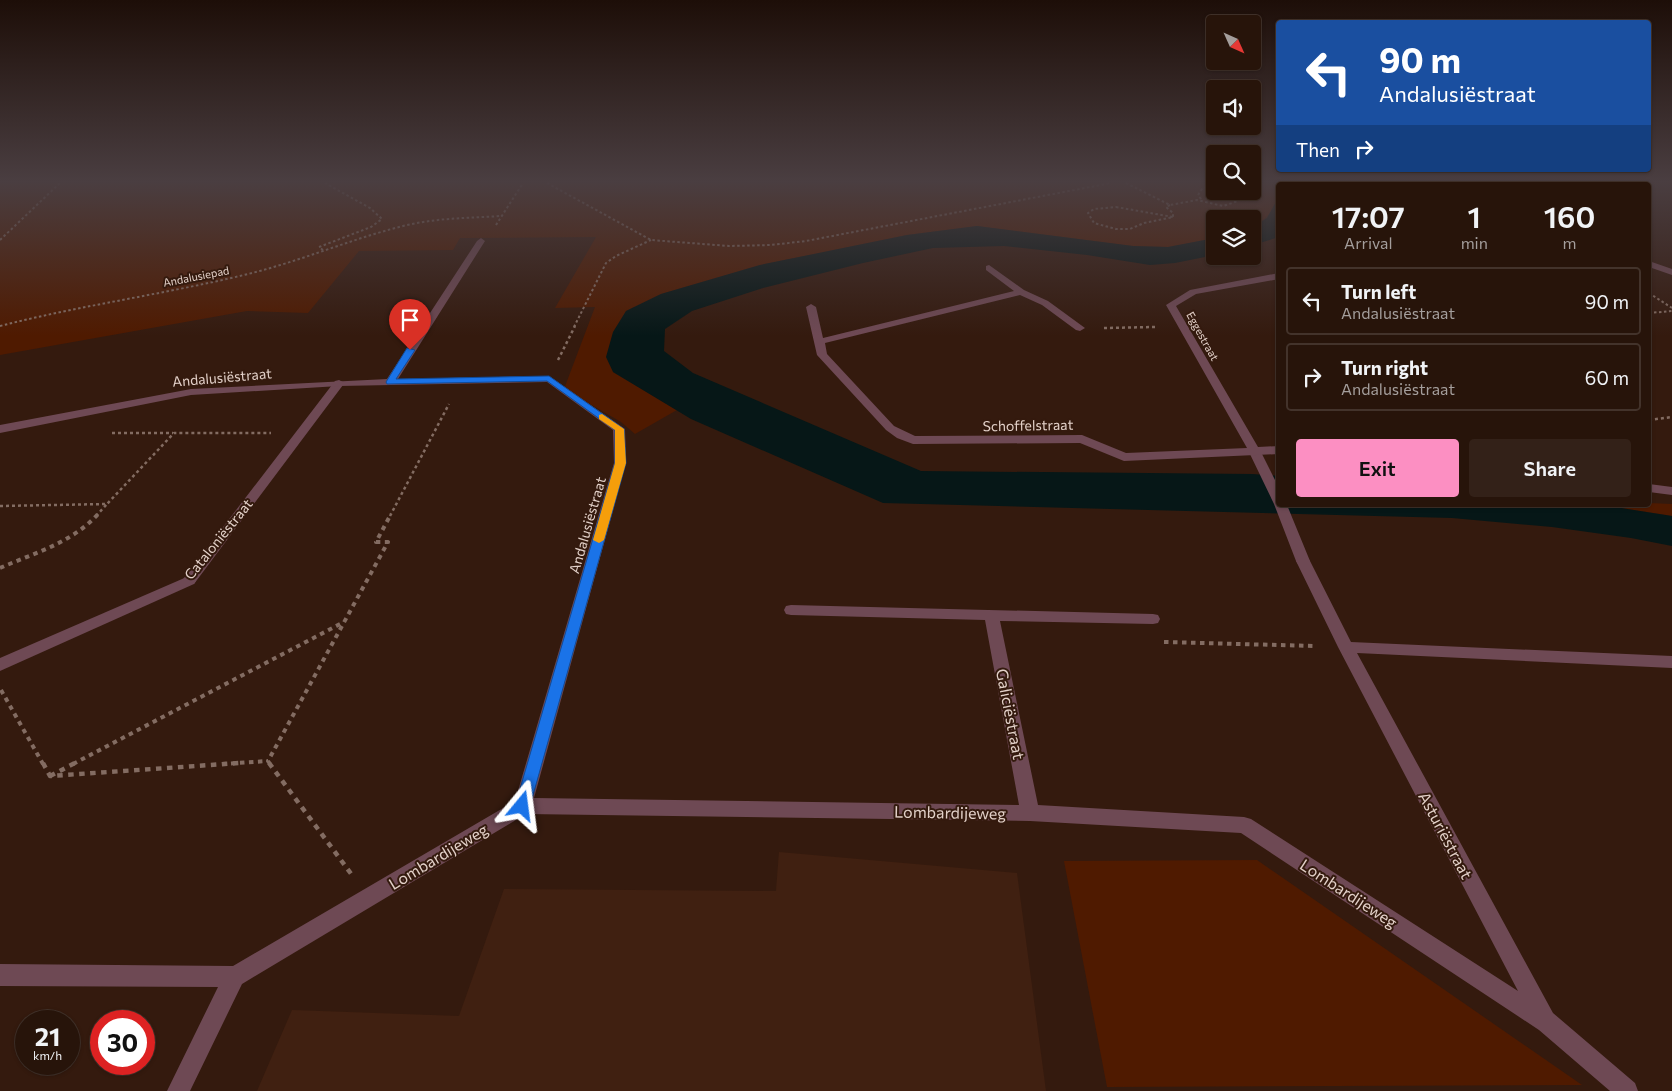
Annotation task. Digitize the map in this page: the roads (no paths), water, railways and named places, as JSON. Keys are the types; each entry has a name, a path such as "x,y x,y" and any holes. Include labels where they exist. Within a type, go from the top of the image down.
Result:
{"street":[{"path":"390,382 481,240"},
{"path":"1651,265 1672,272"},
{"path":"989,268 1021,292 1045,303 1080,328"},
{"name":"Eggestraat","path":"1254,450 1172,305 1193,292 1276,277"},
{"path":"818,342 1021,292"},
{"name":"Schoffelstraat","path":"811,307 822,354 890,428 901,436 913,440 1082,439 1124,457 1276,450"},
{"name":"Andalusiëstraat","path":"0,429 191,392 339,383 549,379 619,429 620,463 522,806"},
{"name":"Cataloniëstraat","path":"0,666 189,581 339,383"},
{"name":"Asturiëstraat","path":"1254,450 1276,497"},
{"path":"1651,488 1672,491"},
{"name":"Asturiëstraat","path":"1280,507 1303,561 1346,647 1547,1022"},
{"path":"790,610 1152,619"},
{"name":"Galiciëstraat","path":"991,615 1030,813"},
{"path":"1346,647 1672,662"},
{"name":"Lombardijeweg","path":"234,977 522,806 1030,813 1244,825 1547,1022 1627,1091"},
{"path":"0,975 234,977 178,1091"}]}
